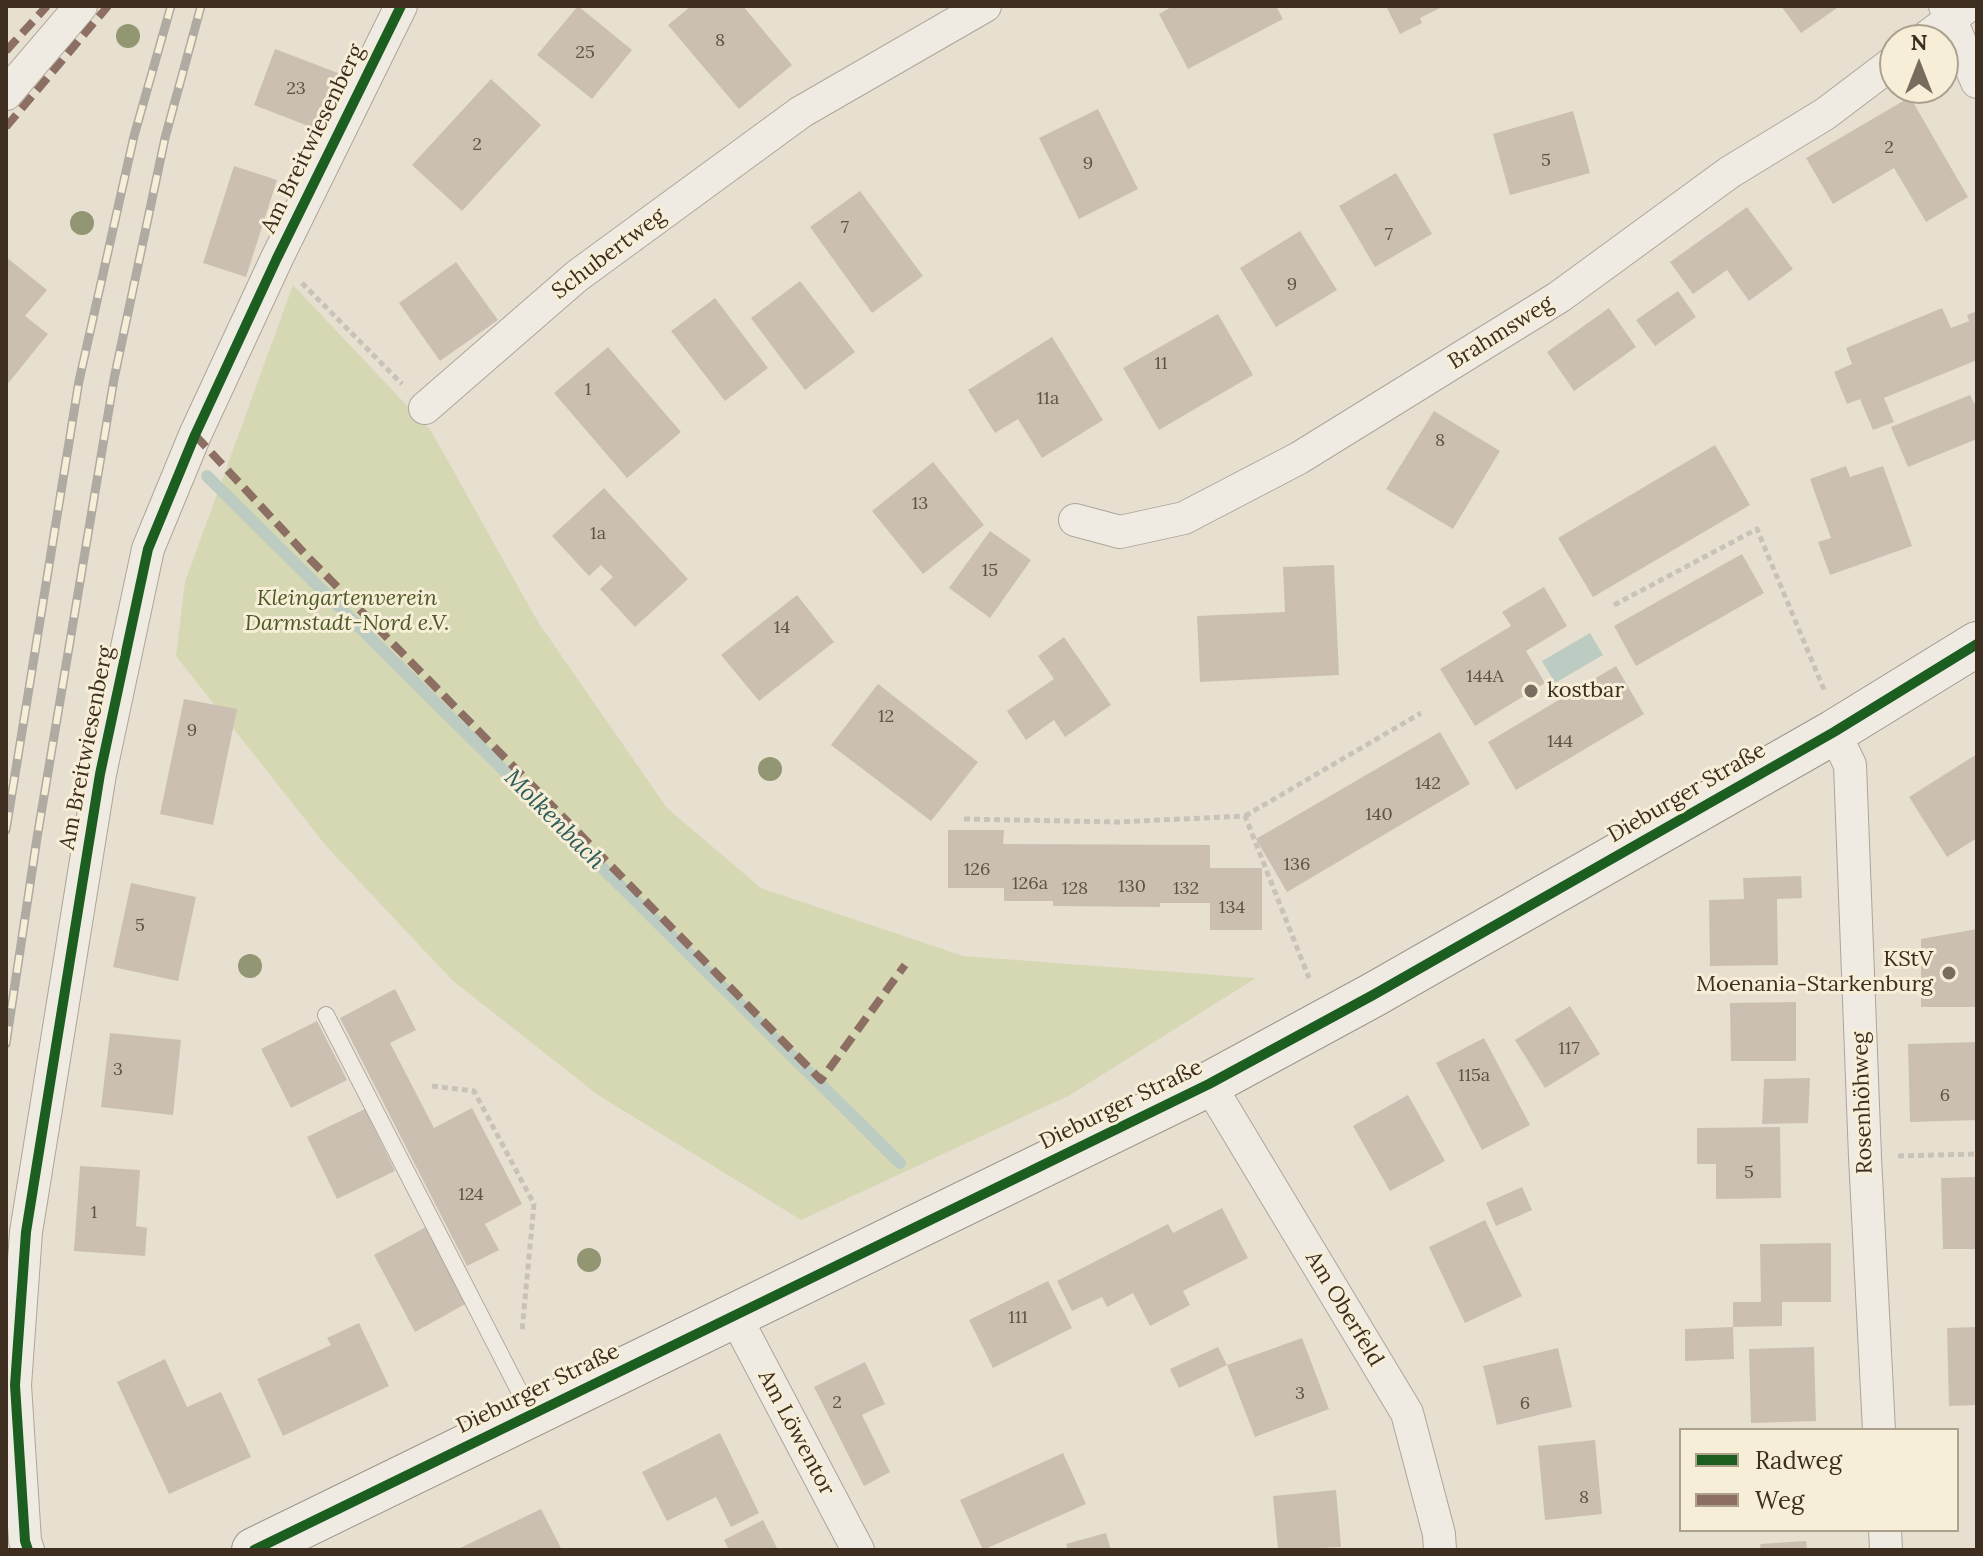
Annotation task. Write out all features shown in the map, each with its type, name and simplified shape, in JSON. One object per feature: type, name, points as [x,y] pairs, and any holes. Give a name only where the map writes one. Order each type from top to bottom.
[{"type":"main road","name":"Dieburger Straße","points":[[254,1550],[524,1399],[735,1316],[1209,1084],[1373,995],[1830,712],[1977,644]]},
{"type":"street","points":[[6,94],[81,6]]},
{"type":"street","name":"Am Breitwiesenberg","points":[[28,1550],[15,1385],[26,1232],[100,774],[148,549],[195,435],[277,258],[401,6]]},
{"type":"street","name":"Schubertweg","points":[[425,408],[577,276],[801,112],[985,6]]},
{"type":"street","points":[[1940,24],[1955,10],[1977,82]]},
{"type":"street","name":"Brahmsweg","points":[[1075,520],[1120,532],[1184,518],[1299,458],[1559,297],[1730,172],[1825,114],[1879,73]]},
{"type":"street","name":"Rosenhöhweg","points":[[1830,712],[1850,765],[1879,1428]]},
{"type":"street","name":"Am Oberfeld","points":[[1209,1084],[1407,1413],[1439,1534],[1440,1550]]},
{"type":"street","name":"Am Löwentor","points":[[735,1316],[858,1550]]},
{"type":"lane","points":[[326,1015],[524,1399]]},
{"type":"path","points":[[277,258],[425,408]]},
{"type":"path","points":[[1614,605],[1757,529],[1830,712]]},
{"type":"path","points":[[964,819],[1119,822],[1245,816],[1421,713]]},
{"type":"path","points":[[1245,816],[1309,978]]},
{"type":"path","points":[[432,1086],[474,1091],[534,1204],[524,1399]]},
{"type":"path","points":[[1865,1157],[1977,1154]]},
{"type":"green space","name":"Kleingartenverein Darmstadt-Nord e.V.","points":[[293,285],[431,431],[538,622],[667,808],[761,888],[963,956],[1256,978],[1070,1095],[801,1220],[598,1095],[452,980],[327,847],[176,656],[185,582]]},
{"type":"shaded area","points":[[1590,633],[1603,655],[1555,683],[1542,661]]},
{"type":"building","points":[[578,6],[632,50],[592,99],[537,55]]},
{"type":"building","points":[[691,6],[743,6],[792,65],[739,109],[668,25]]},
{"type":"building","points":[[1173,6],[1276,6],[1283,19],[1188,69],[1159,14]]},
{"type":"building","points":[[1386,6],[1444,6],[1420,18],[1422,23],[1400,34]]},
{"type":"building","points":[[1781,6],[1840,6],[1801,33]]},
{"type":"building","points":[[275,49],[338,73],[316,129],[254,105]]},
{"type":"building","points":[[491,79],[541,125],[462,211],[412,165]]},
{"type":"building","points":[[1898,104],[1914,104],[1968,197],[1926,222],[1894,168],[1833,204],[1806,158]]},
{"type":"building","points":[[1098,109],[1138,189],[1079,219],[1039,138]]},
{"type":"building","points":[[1573,111],[1590,173],[1510,195],[1493,134]]},
{"type":"building","points":[[234,166],[277,180],[246,277],[203,263]]},
{"type":"building","points":[[1396,173],[1432,234],[1375,267],[1339,206]]},
{"type":"building","points":[[860,191],[923,276],[872,313],[810,227]]},
{"type":"building","points":[[1747,207],[1793,269],[1749,301],[1727,270],[1693,294],[1670,262]]},
{"type":"building","points":[[1300,231],[1337,290],[1276,327],[1240,268]]},
{"type":"building","points":[[6,257],[47,290],[25,316],[48,334],[6,386]]},
{"type":"building","points":[[456,262],[498,320],[440,361],[399,303]]},
{"type":"building","points":[[800,281],[855,352],[805,390],[751,318]]},
{"type":"building","points":[[1678,291],[1696,317],[1655,346],[1636,320]]},
{"type":"building","points":[[715,298],[768,368],[725,401],[671,331]]},
{"type":"building","points":[[1609,308],[1636,347],[1574,391],[1547,352]]},
{"type":"building","points":[[1942,308],[1951,328],[1969,321],[1967,315],[1977,311],[1977,360],[1884,398],[1894,422],[1873,430],[1860,399],[1847,404],[1834,372],[1852,364],[1846,348]]},
{"type":"building","points":[[1218,314],[1253,375],[1159,430],[1123,368]]},
{"type":"building","points":[[1052,337],[1103,420],[1042,458],[1018,419],[995,433],[968,390]]},
{"type":"building","points":[[608,347],[681,432],[627,478],[554,393]]},
{"type":"building","points":[[1970,395],[1974,403],[1977,402],[1977,439],[1908,467],[1891,427]]},
{"type":"building","points":[[1434,411],[1500,451],[1453,529],[1386,489]]},
{"type":"building","points":[[1715,445],[1750,505],[1593,597],[1558,538]]},
{"type":"building","points":[[933,462],[984,525],[923,574],[872,511]]},
{"type":"building","points":[[1846,466],[1850,477],[1883,466],[1912,546],[1830,575],[1818,542],[1831,538],[1810,479]]},
{"type":"building","points":[[604,488],[688,579],[635,627],[600,589],[613,577],[601,565],[589,576],[552,536]]},
{"type":"building","points":[[990,531],[1031,560],[990,618],[949,588]]},
{"type":"building","points":[[1742,554],[1764,593],[1636,666],[1614,626]]},
{"type":"building","points":[[1334,565],[1339,675],[1200,682],[1197,616],[1285,612],[1283,567]]},
{"type":"building","points":[[1544,587],[1567,626],[1526,651],[1545,683],[1475,726],[1440,669],[1511,626],[1502,612]]},
{"type":"building","points":[[797,595],[834,642],[759,701],[721,655]]},
{"type":"building","points":[[1064,637],[1111,705],[1065,737],[1054,720],[1026,740],[1007,711],[1054,679],[1038,656]]},
{"type":"building","points":[[1616,666],[1644,714],[1516,790],[1488,742]]},
{"type":"building","points":[[878,684],[978,762],[931,821],[831,745]]},
{"type":"building","points":[[184,699],[237,709],[213,825],[160,814]]},
{"type":"building","points":[[1440,732],[1470,784],[1287,892],[1256,839]]},
{"type":"building","points":[[1977,754],[1977,838],[1947,857],[1909,797]]},
{"type":"building","points":[[948,830],[1004,830],[1003,844],[1210,845],[1210,868],[1262,868],[1262,930],[1210,930],[1210,903],[1160,903],[1160,907],[1053,906],[1053,901],[1004,901],[1004,888],[948,888]]},
{"type":"building","points":[[1801,876],[1802,898],[1777,899],[1778,965],[1710,966],[1709,900],[1744,899],[1743,878]]},
{"type":"building","points":[[131,883],[196,897],[178,981],[113,967]]},
{"type":"building","name":"KStV Moenania-Starkenburg","points":[[1977,929],[1977,1007],[1921,1007],[1921,939]]},
{"type":"building","points":[[395,989],[416,1030],[390,1043],[434,1128],[472,1108],[522,1204],[485,1224],[499,1250],[467,1266],[340,1018]]},
{"type":"building","points":[[1796,1002],[1796,1061],[1731,1061],[1730,1003]]},
{"type":"building","points":[[1570,1006],[1600,1054],[1545,1088],[1515,1040]]},
{"type":"building","points":[[317,1021],[347,1080],[291,1108],[261,1049]]},
{"type":"building","points":[[110,1033],[181,1040],[173,1115],[101,1107]]},
{"type":"building","points":[[1484,1038],[1530,1125],[1482,1150],[1436,1063]]},
{"type":"building","points":[[1977,1042],[1977,1120],[1910,1122],[1908,1044]]},
{"type":"building","points":[[1810,1078],[1808,1123],[1762,1124],[1764,1079]]},
{"type":"building","points":[[1408,1095],[1445,1161],[1390,1191],[1353,1126]]},
{"type":"building","points":[[365,1109],[395,1171],[337,1199],[307,1137]]},
{"type":"building","points":[[1780,1127],[1781,1198],[1716,1199],[1716,1164],[1697,1164],[1697,1128]]},
{"type":"building","points":[[80,1166],[140,1170],[136,1226],[147,1228],[145,1256],[74,1251]]},
{"type":"building","points":[[1977,1177],[1977,1249],[1943,1249],[1941,1178]]},
{"type":"building","points":[[1522,1187],[1532,1210],[1496,1226],[1486,1203]]},
{"type":"building","points":[[1222,1208],[1248,1258],[1183,1291],[1190,1305],[1150,1326],[1133,1293],[1107,1307],[1102,1297],[1072,1311],[1057,1281],[1168,1224],[1173,1233]]},
{"type":"building","points":[[1485,1220],[1522,1296],[1465,1323],[1429,1247]]},
{"type":"building","points":[[426,1227],[467,1303],[415,1332],[374,1255]]},
{"type":"building","points":[[1831,1243],[1831,1302],[1782,1302],[1782,1326],[1733,1327],[1733,1302],[1761,1302],[1760,1244]]},
{"type":"building","points":[[1048,1281],[1072,1328],[993,1368],[969,1320]]},
{"type":"building","points":[[359,1323],[389,1386],[283,1436],[257,1379],[331,1345],[327,1338]]},
{"type":"building","points":[[1733,1327],[1734,1359],[1685,1361],[1685,1329]]},
{"type":"building","points":[[1977,1327],[1977,1405],[1949,1406],[1947,1328]]},
{"type":"building","points":[[1302,1338],[1329,1409],[1255,1437],[1227,1365]]},
{"type":"building","points":[[1218,1347],[1227,1365],[1179,1388],[1170,1369]]},
{"type":"building","points":[[1814,1347],[1816,1421],[1751,1423],[1749,1349]]},
{"type":"building","points":[[1558,1348],[1572,1407],[1497,1425],[1483,1366]]},
{"type":"building","points":[[165,1359],[187,1407],[221,1392],[251,1457],[169,1494],[117,1382]]},
{"type":"building","points":[[865,1362],[885,1404],[862,1415],[890,1472],[864,1486],[814,1387]]},
{"type":"building","points":[[720,1433],[759,1513],[731,1527],[716,1497],[667,1521],[642,1472]]},
{"type":"building","points":[[1595,1440],[1602,1514],[1545,1520],[1538,1446]]},
{"type":"building","points":[[1063,1453],[1086,1504],[983,1550],[960,1500]]},
{"type":"building","points":[[1336,1490],[1341,1547],[1278,1550],[1273,1496]]},
{"type":"building","points":[[541,1509],[562,1550],[456,1550]]},
{"type":"building","points":[[763,1520],[778,1550],[729,1550],[724,1540]]},
{"type":"building","points":[[1106,1533],[1111,1550],[1068,1550],[1066,1544]]},
{"type":"building","points":[[1806,1541],[1807,1550],[1761,1550],[1760,1544]]},
{"type":"waterway","name":"Molkenbach","points":[[207,476],[900,1163]]},
{"type":"railway","points":[[6,830],[79,381],[134,136],[171,6]]},
{"type":"railway","points":[[6,1044],[37,838],[114,379],[165,138],[201,6]]},
{"type":"marked path","points":[[6,51],[47,6]]},
{"type":"marked path","points":[[6,127],[108,6]]},
{"type":"marked path","points":[[195,435],[307,556],[821,1080],[905,965]]},
{"type":"cycle path","points":[[28,1550],[15,1385],[26,1232],[100,774],[148,549],[195,435],[277,258],[401,6]]},
{"type":"cycle path","points":[[254,1550],[1209,1084],[1373,995],[1834,732],[1977,644]]},
{"type":"place","name":"kostbar","points":[[1531,691]]},
{"type":"place","name":"KStV Moenania-Starkenburg","points":[[1949,973]]}]
